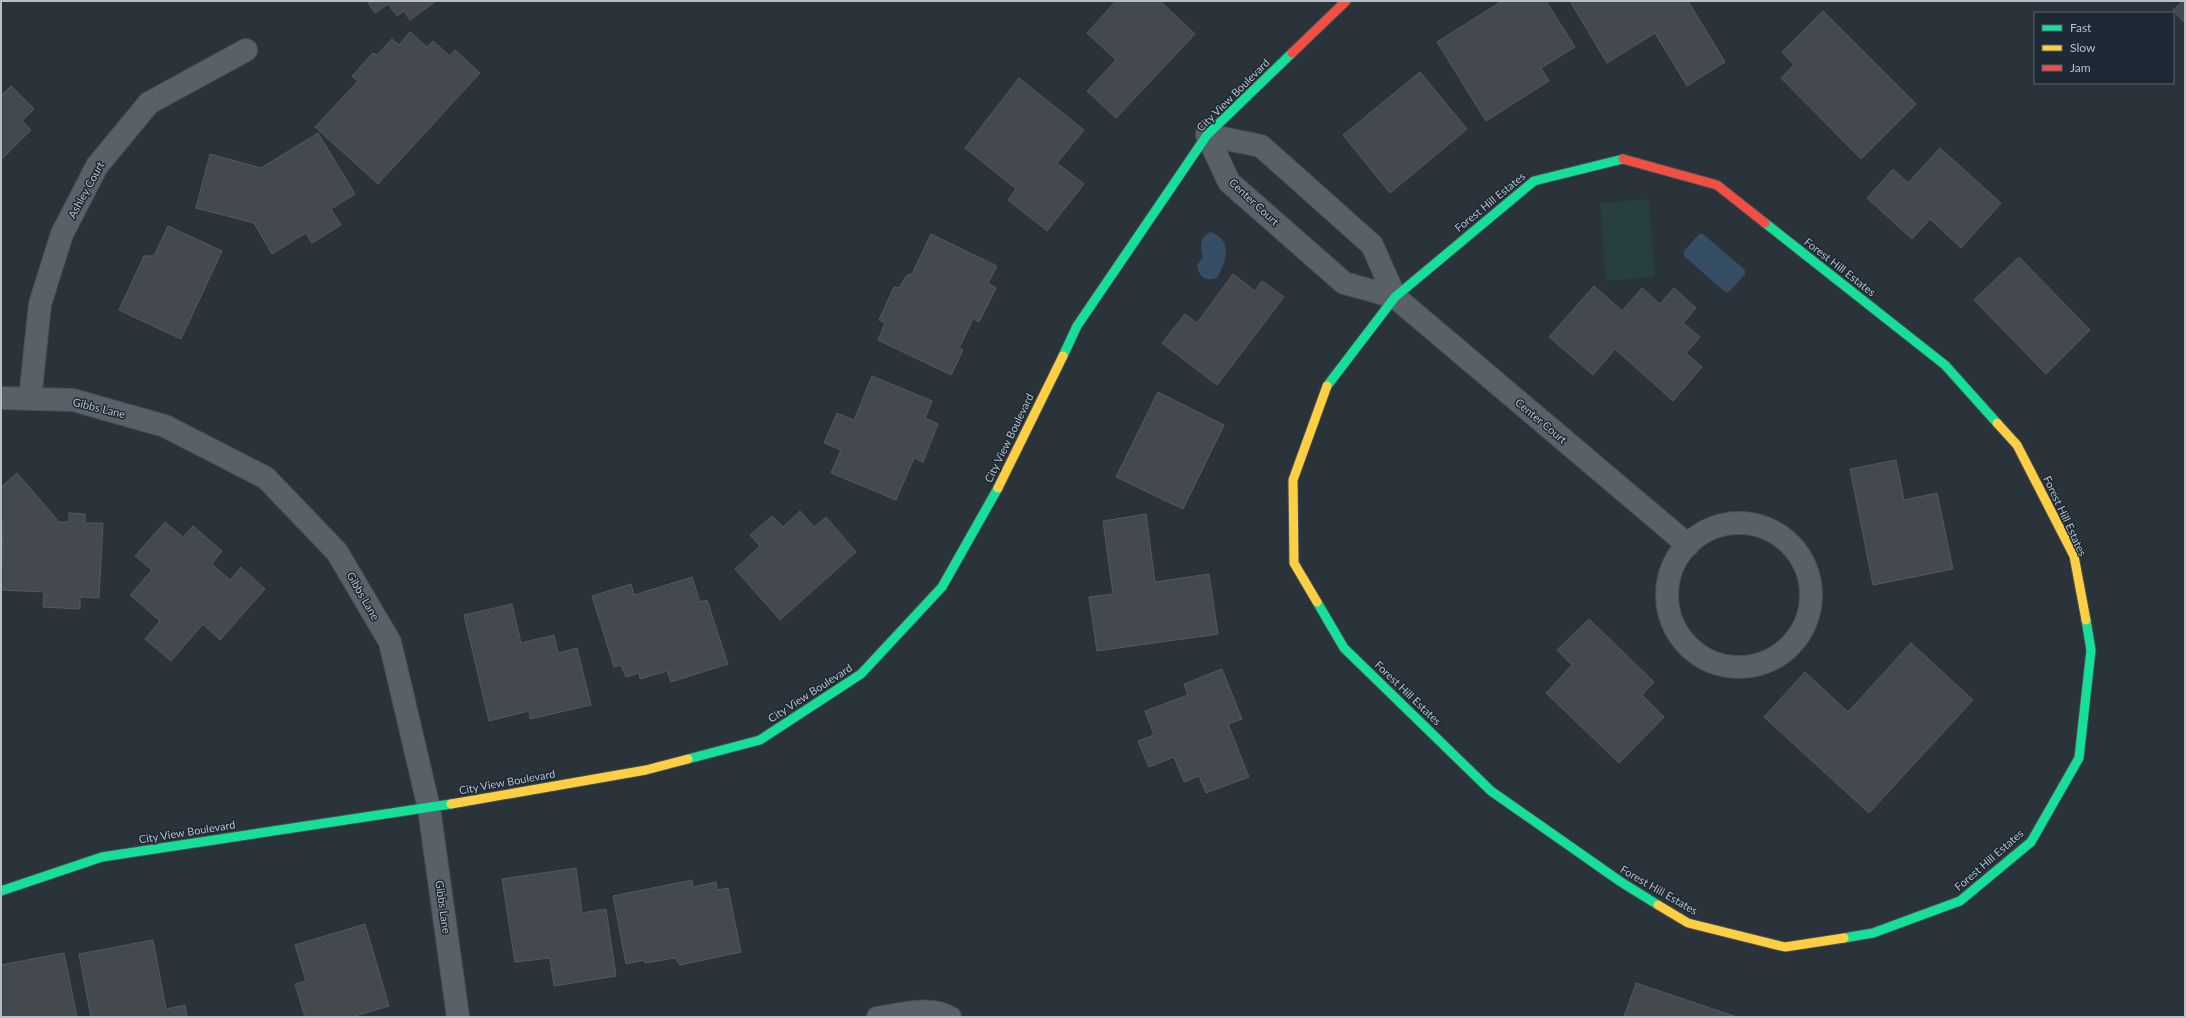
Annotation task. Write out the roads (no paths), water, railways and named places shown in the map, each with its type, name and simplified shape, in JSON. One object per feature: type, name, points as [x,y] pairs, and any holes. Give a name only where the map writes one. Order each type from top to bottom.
[{"type":"street","name":"City View Boulevard","points":[[1,891],[17,884],[102,857],[429,808],[646,770],[760,740],[861,674],[942,587],[998,488],[1077,326],[1207,135],[1346,1]]},
{"type":"street","name":"Ashley Court","points":[[30,399],[40,304],[62,234],[97,166],[148,103],[246,50]]},
{"type":"street","name":"Center Court","points":[[1207,135],[1261,146],[1372,245],[1395,297]]},
{"type":"street","name":"Center Court","points":[[1207,135],[1229,182],[1344,283],[1395,297],[1688,544]]},
{"type":"street","name":"Forest Hill Estates","points":[[1624,159],[1717,185],[1945,364],[2017,445],[2074,556],[2090,642],[2091,650],[2079,758],[2031,842],[1960,902],[1873,933],[1785,947],[1688,923],[1621,882],[1491,791],[1344,648],[1294,564],[1293,480],[1327,386],[1395,297],[1534,181],[1624,159]]},
{"type":"street","name":"Gibbs Lane","points":[[1,398],[73,400],[165,426],[266,478],[337,552],[390,642],[429,808],[458,1017]]},
{"type":"street","points":[[1749,523],[1771,530],[1789,542],[1803,560],[1810,581],[1811,603],[1805,625],[1791,646],[1770,660],[1746,667],[1721,665],[1698,655],[1681,637],[1670,614],[1667,590],[1673,565],[1688,544],[1706,531],[1726,524],[1749,523]]},
{"type":"lane","points":[[877,1017],[924,1011],[947,1014],[951,1017]]},
{"type":"water","points":[[1210,232],[1222,240],[1226,252],[1223,265],[1217,278],[1206,279],[1199,273],[1197,265],[1203,257],[1201,249],[1202,240]]},
{"type":"water","points":[[1699,234],[1703,234],[1745,270],[1745,274],[1729,292],[1725,292],[1684,256],[1684,251]]}]
